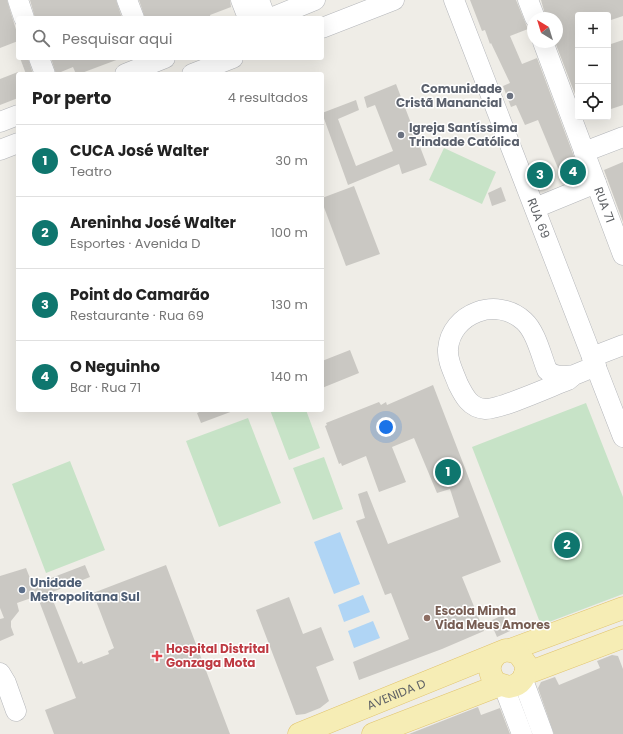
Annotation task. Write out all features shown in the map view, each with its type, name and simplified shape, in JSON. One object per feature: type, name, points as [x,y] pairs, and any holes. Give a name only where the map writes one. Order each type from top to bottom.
[{"type":"main road","name":"AVENIDA D","points":[[299,734],[502,653],[623,608]]},
{"type":"main road","points":[[373,734],[408,728],[513,681],[622,642]]},
{"type":"main road","points":[[502,653],[518,653],[526,664],[513,681],[492,678],[490,664],[502,653]]},
{"type":"street","points":[[18,0],[23,16]]},
{"type":"street","points":[[127,0],[133,16]]},
{"type":"street","points":[[241,0],[261,15],[315,0]]},
{"type":"street","points":[[324,27],[394,0]]},
{"type":"street","name":"RUA 69","points":[[454,0],[623,437]]},
{"type":"street","points":[[528,0],[532,12]]},
{"type":"street","name":"RUA 71","points":[[545,48],[623,255]]},
{"type":"street","points":[[40,60],[44,72]]},
{"type":"street","points":[[129,72],[155,60]]},
{"type":"street","points":[[197,72],[228,60]]},
{"type":"street","points":[[0,122],[16,116]]},
{"type":"street","points":[[584,152],[623,137]]},
{"type":"street","points":[[0,150],[16,144]]},
{"type":"street","points":[[535,208],[596,183]]},
{"type":"street","points":[[574,375],[561,376],[551,374],[547,370],[530,328],[518,316],[501,309],[474,312],[459,323],[450,339],[447,358],[464,397],[477,407],[484,409],[497,408],[568,380],[594,361],[623,344]]},
{"type":"street","points":[[0,673],[6,683],[16,711]]},
{"type":"street","points":[[513,681],[522,734]]},
{"type":"street","points":[[513,681],[543,734]]},
{"type":"green space","points":[[444,148],[496,172],[482,204],[429,180]]},
{"type":"green space","points":[[586,403],[623,497],[623,594],[541,625],[472,447]]},
{"type":"green space","points":[[271,412],[307,412],[320,448],[289,460]]},
{"type":"green space","points":[[248,418],[281,503],[219,527],[186,441]]},
{"type":"green space","points":[[324,457],[343,509],[313,520],[293,468]]},
{"type":"green space","points":[[70,461],[105,550],[46,573],[12,484]]},
{"type":"water","points":[[340,532],[360,584],[334,594],[314,542]]},
{"type":"water","points":[[363,595],[370,612],[344,622],[338,605]]},
{"type":"water","points":[[373,621],[380,638],[354,648],[348,631]]},
{"type":"building","points":[[0,0],[7,0],[16,29],[16,42],[0,48]]},
{"type":"building","points":[[30,0],[116,0],[121,16],[34,16]]},
{"type":"building","points":[[139,0],[230,0],[231,7],[210,16],[144,16]]},
{"type":"building","points":[[470,0],[516,0],[527,29],[510,36],[522,64],[537,58],[578,167],[560,173],[538,120],[525,125],[516,105],[511,107],[503,86],[510,83],[491,43],[490,44],[485,30],[482,31]]},
{"type":"building","points":[[541,0],[623,0],[623,16],[611,20],[611,12],[575,12],[575,94],[557,48],[563,48],[563,12],[544,12]]},
{"type":"building","points":[[623,40],[623,105],[611,109],[611,48],[611,44]]},
{"type":"building","points":[[21,60],[29,60],[32,72],[25,72]]},
{"type":"building","points":[[52,60],[116,60],[84,72],[75,72],[73,67],[61,72],[55,72]]},
{"type":"building","points":[[16,73],[16,99],[0,105],[0,79]]},
{"type":"building","name":"Igreja Santíssima Trindade Católica","points":[[396,84],[427,165],[402,174],[399,164],[348,185],[324,119],[324,112],[356,100],[359,110],[338,119],[356,166],[393,151],[375,105],[367,108],[364,97]]},
{"type":"building","points":[[623,162],[623,222],[604,170]]},
{"type":"building","points":[[354,186],[380,254],[346,266],[324,207],[324,197]]},
{"type":"building","points":[[501,187],[506,201],[492,206],[488,193]]},
{"type":"building","points":[[350,350],[359,373],[324,387],[324,360]]},
{"type":"building","points":[[433,385],[501,562],[462,577],[484,631],[442,649],[359,680],[353,662],[409,639],[391,593],[385,595],[356,521],[365,518],[358,494],[367,491],[388,544],[459,517],[450,489],[437,493],[414,438],[392,447],[406,482],[379,492],[366,456],[342,466],[341,463],[339,464],[325,426],[327,425],[326,423],[379,402],[381,405],[386,402],[387,405]]},
{"type":"building","points":[[199,412],[230,412],[201,423],[197,413]]},
{"type":"building","points":[[85,565],[90,577],[50,593],[78,663],[82,661],[83,664],[109,654],[108,651],[114,648],[93,593],[166,565],[230,734],[54,734],[45,710],[76,698],[33,585]]},
{"type":"building","points":[[26,568],[37,596],[17,603],[19,611],[11,621],[11,627],[14,635],[0,641],[0,619],[4,618],[0,608],[0,576]]},
{"type":"building","points":[[289,597],[303,634],[321,627],[334,660],[316,667],[329,701],[320,708],[305,714],[296,715],[256,610]]},
{"type":"building","points":[[503,615],[510,631],[497,637],[490,621]]},
{"type":"building","points":[[612,655],[618,656],[623,669],[623,734],[554,734],[538,688],[541,682],[555,677],[559,685],[600,668],[597,661]]},
{"type":"building","points":[[478,707],[481,715],[500,708],[510,734],[409,734]]},
{"type":"place","name":"Comunidade Cristã Manancial","points":[[510,96]]},
{"type":"place","name":"Igreja Santíssima Trindade Católica","points":[[401,135]]},
{"type":"place","name":"O Neguinho","points":[[573,172]]},
{"type":"place","name":"Point do Camarão","points":[[540,175]]},
{"type":"place","name":"CUCA José Walter","points":[[448,472]]},
{"type":"place","name":"Areninha José Walter","points":[[567,545]]},
{"type":"place","name":"Unidade Metropolitana Sul","points":[[22,590]]},
{"type":"place","name":"Escola Minha Vida Meus Amores","points":[[427,618]]},
{"type":"place","name":"Hospital Distrital Gonzaga Mota","points":[[157,656]]}]
